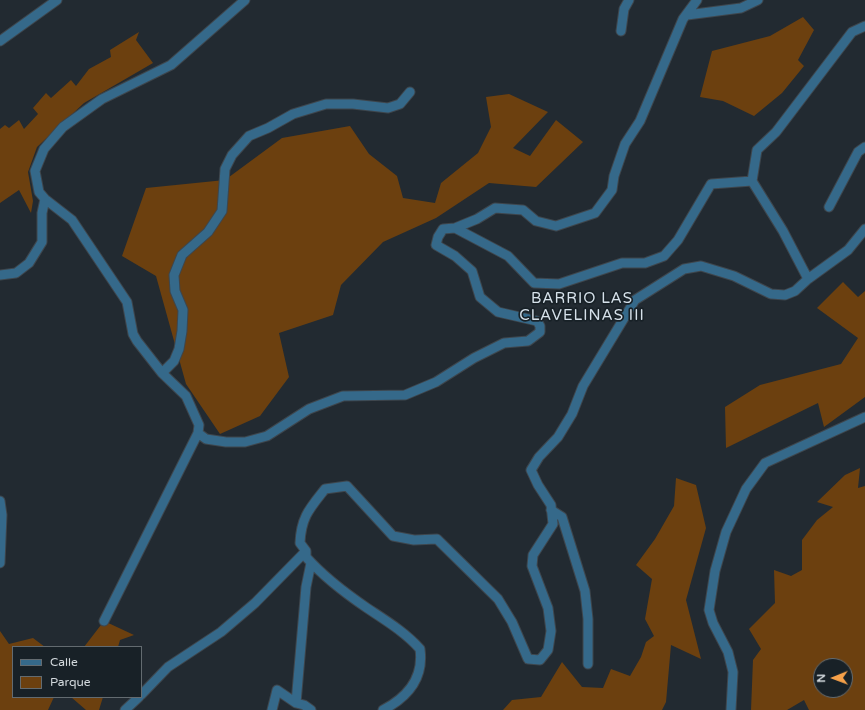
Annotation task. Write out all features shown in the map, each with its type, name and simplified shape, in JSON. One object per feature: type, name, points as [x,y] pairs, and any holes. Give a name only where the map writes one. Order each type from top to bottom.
[{"type":"street","points":[[0,41],[57,0]]},
{"type":"street","points":[[104,621],[198,433],[199,425],[186,396],[162,373],[135,337],[127,302],[98,256],[72,220],[45,199],[39,192],[35,171],[44,149],[63,127],[102,99],[172,65],[245,0]]},
{"type":"street","points":[[621,31],[624,9],[629,0]]},
{"type":"street","points":[[198,433],[206,439],[226,442],[246,442],[267,436],[309,409],[336,398],[343,396],[405,395],[436,382],[474,358],[504,343],[528,341],[540,332],[540,326],[537,321],[498,312],[480,297],[472,271],[454,256],[436,245],[438,238],[443,229],[455,228],[477,219],[495,208],[524,210],[536,220],[556,226],[595,213],[612,190],[614,176],[625,144],[640,121],[683,19],[697,0]]},
{"type":"street","points":[[687,15],[741,8],[758,0]]},
{"type":"street","points":[[808,279],[783,231],[752,181],[757,150],[776,132],[852,32],[865,26]]},
{"type":"street","points":[[162,373],[174,361],[179,349],[182,331],[183,310],[175,291],[174,275],[182,254],[208,232],[222,211],[225,169],[236,150],[249,136],[268,128],[293,114],[326,104],[352,104],[388,108],[400,104],[410,92]]},
{"type":"street","points":[[829,207],[858,152],[865,147]]},
{"type":"street","points":[[455,228],[508,256],[534,283],[559,284],[622,263],[645,264],[664,256],[678,240],[711,184],[752,181]]},
{"type":"street","points":[[0,275],[16,273],[29,263],[42,242],[42,213],[45,199]]},
{"type":"street","points":[[382,710],[391,706],[406,693],[416,681],[422,663],[420,649],[386,619],[349,595],[306,557],[306,551],[300,543],[300,527],[310,508],[325,489],[347,486],[393,536],[414,540],[437,539],[449,549],[498,599],[512,622],[528,659],[540,660],[548,650],[551,631],[548,608],[532,566],[532,560],[533,555],[553,524],[551,505],[538,485],[531,470],[539,457],[558,437],[572,414],[583,386],[636,300],[684,269],[701,266],[734,276],[771,294],[785,296],[795,291],[808,279],[848,250],[865,228]]},
{"type":"street","points":[[731,710],[733,672],[728,652],[713,623],[709,610],[716,571],[730,524],[746,489],[765,463],[865,417]]},
{"type":"street","points":[[0,501],[2,515],[0,563]]},
{"type":"street","points":[[551,510],[562,517],[584,591],[588,619],[588,664]]},
{"type":"street","points":[[142,694],[168,667],[221,632],[255,603],[306,551]]},
{"type":"street","points":[[296,703],[306,588],[311,563]]},
{"type":"street","points":[[272,710],[277,690],[296,703],[304,705],[311,710]]},
{"type":"street","points":[[125,710],[138,698]]},
{"type":"green space","points":[[803,17],[814,30],[798,60],[804,66],[782,93],[754,116],[723,101],[700,97],[712,51],[770,36]]},
{"type":"green space","points":[[139,32],[136,40],[153,63],[84,103],[37,147],[28,172],[33,201],[31,213],[19,190],[0,203],[0,129],[5,125],[9,128],[19,120],[24,129],[38,114],[33,108],[46,93],[51,98],[71,80],[76,86],[89,69],[111,57],[110,50]]},
{"type":"green space","points":[[509,94],[548,112],[513,148],[530,156],[556,120],[583,142],[536,187],[489,183],[436,218],[383,242],[341,285],[333,315],[279,333],[289,377],[260,416],[220,434],[186,384],[156,276],[122,256],[146,188],[225,180],[282,138],[350,126],[369,154],[397,176],[403,198],[435,203],[441,183],[478,153],[491,127],[486,97]]},
{"type":"green space","points":[[843,282],[858,297],[865,291],[865,397],[824,427],[818,403],[726,448],[725,407],[760,385],[841,364],[858,338],[817,308]]},
{"type":"green space","points":[[860,468],[858,488],[865,486],[865,710],[809,710],[804,700],[787,710],[751,710],[753,660],[761,649],[749,629],[775,603],[774,570],[791,576],[802,570],[802,540],[817,520],[833,507],[817,502],[845,475]]},
{"type":"green space","points":[[676,478],[696,485],[706,528],[686,600],[701,659],[671,645],[666,702],[662,710],[503,710],[512,700],[541,697],[562,662],[582,687],[603,688],[611,669],[630,676],[641,657],[646,642],[654,636],[645,619],[652,579],[636,565],[655,539],[674,506]]},
{"type":"green space","points":[[104,621],[134,635],[120,640],[118,646],[85,646]]},
{"type":"green space","points":[[0,631],[9,644],[33,638],[44,646],[12,646],[12,698],[54,698],[48,710],[0,710]]},
{"type":"green space","points":[[72,698],[103,698],[99,710],[86,710]]},
{"type":"district","name":"BARRIO LAS CLAVELINAS III","points":[[582,308]]}]
